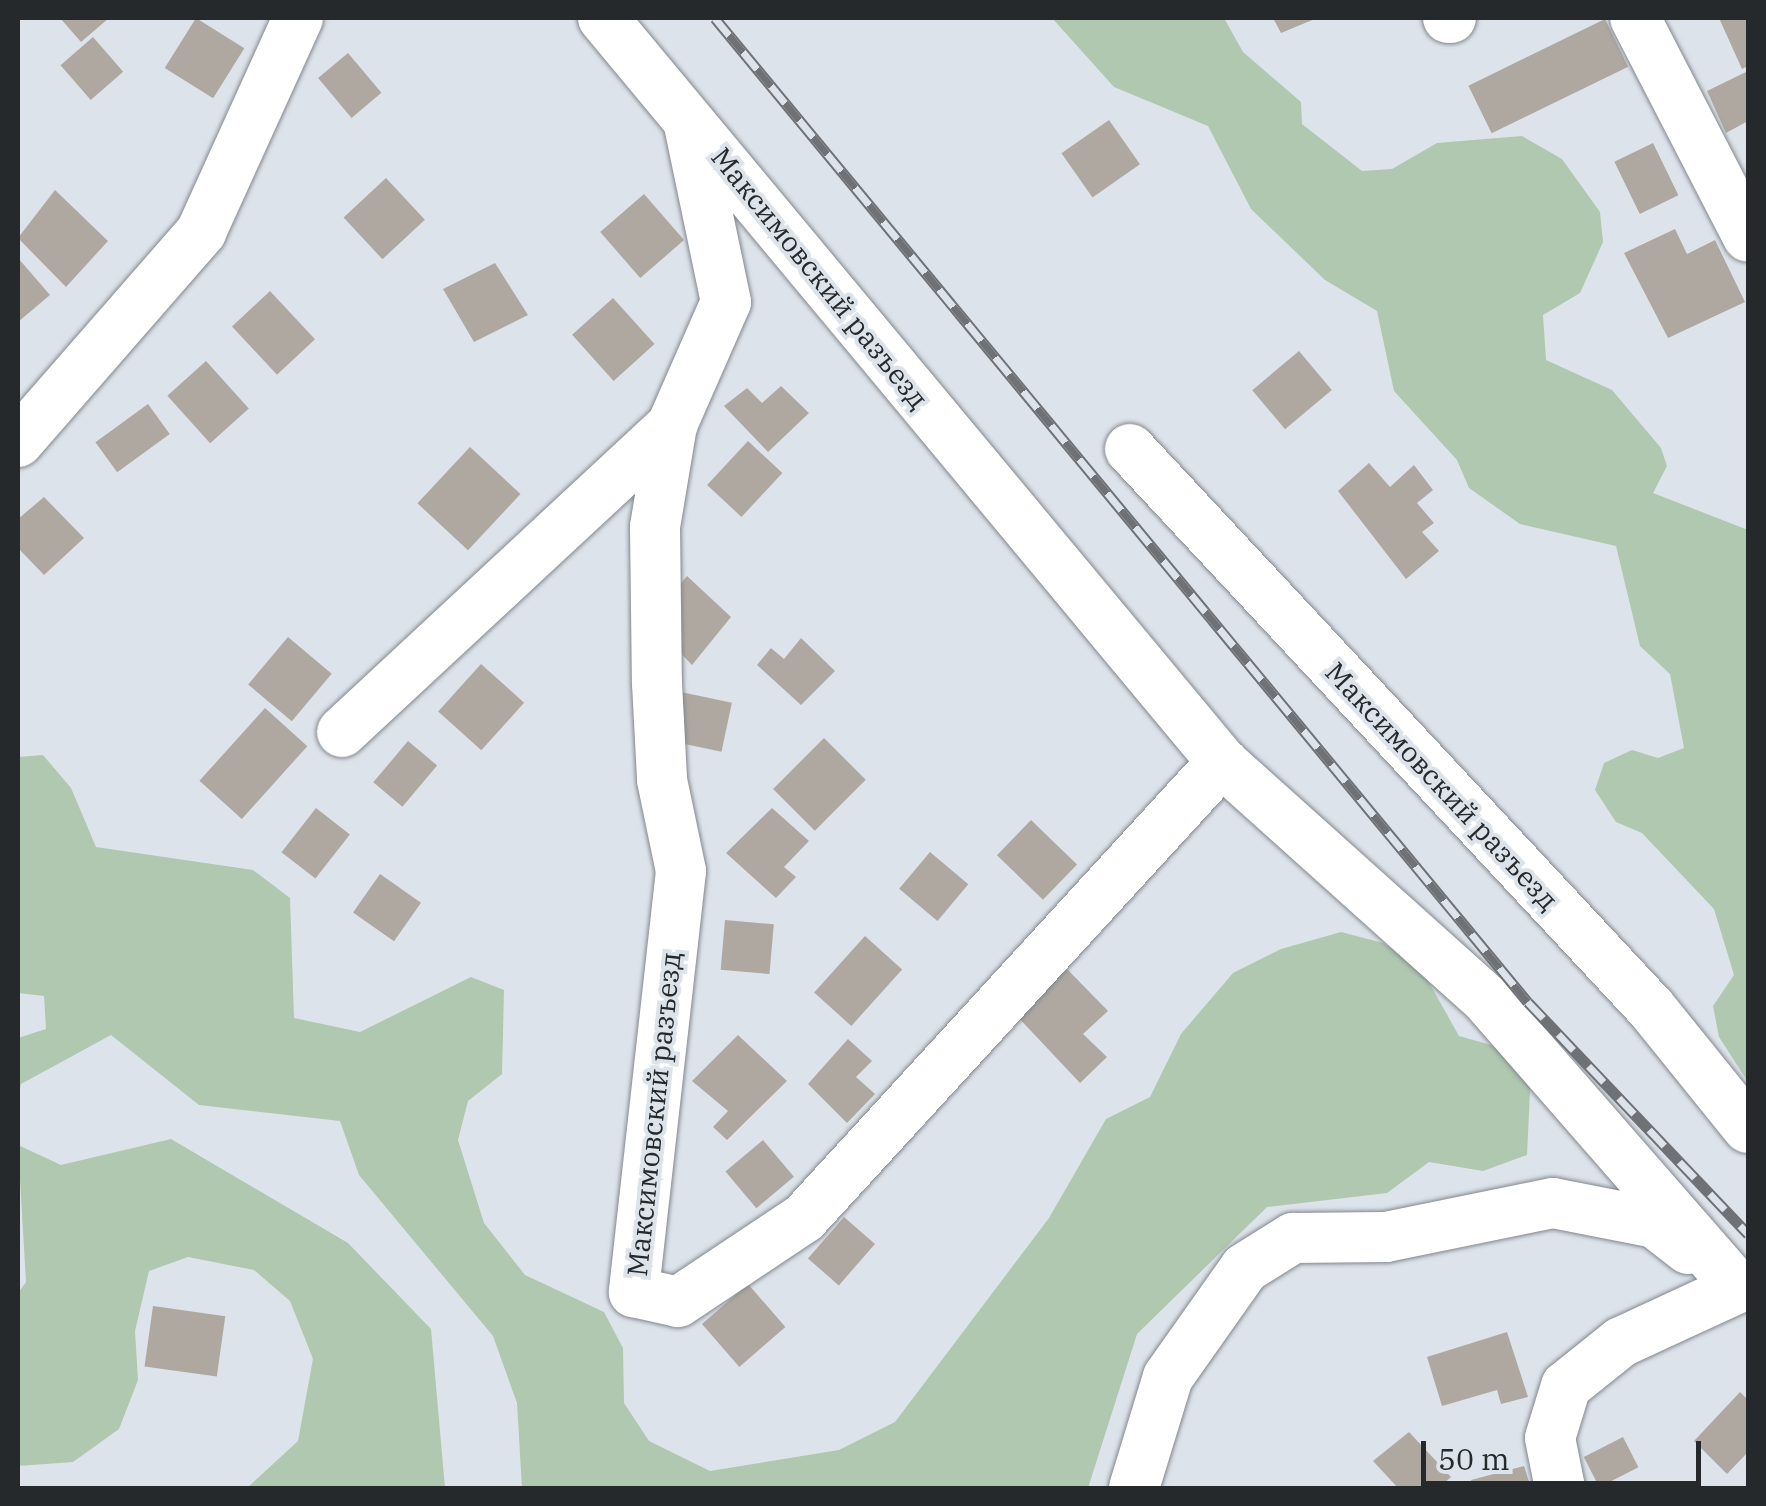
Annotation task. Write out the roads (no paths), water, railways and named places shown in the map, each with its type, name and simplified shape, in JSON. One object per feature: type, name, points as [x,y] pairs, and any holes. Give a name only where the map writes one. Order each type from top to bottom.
[{"type":"street","points":[[26,416],[201,232],[298,18]]},
{"type":"street","name":"Максимовский разъезд","points":[[604,18],[1222,762],[1486,999],[1743,1294]]},
{"type":"street","points":[[1635,18],[1748,237]]},
{"type":"street","name":"Максимовский разъезд","points":[[688,115],[726,302],[672,426],[655,528],[662,780],[681,871],[634,1292],[678,1302],[804,1218],[1222,762]]},
{"type":"street","name":"Максимовский разъезд","points":[[342,732],[672,426]]},
{"type":"street","name":"Максимовский разъезд","points":[[1130,449],[1651,1008],[1748,1128]]},
{"type":"street","points":[[1134,1488],[1168,1377],[1245,1268],[1294,1238],[1386,1237],[1554,1203],[1655,1222],[1743,1294],[1621,1342],[1566,1386],[1550,1438],[1560,1488]]},
{"type":"railway","points":[[715,18],[1528,1002],[1748,1234]]}]
